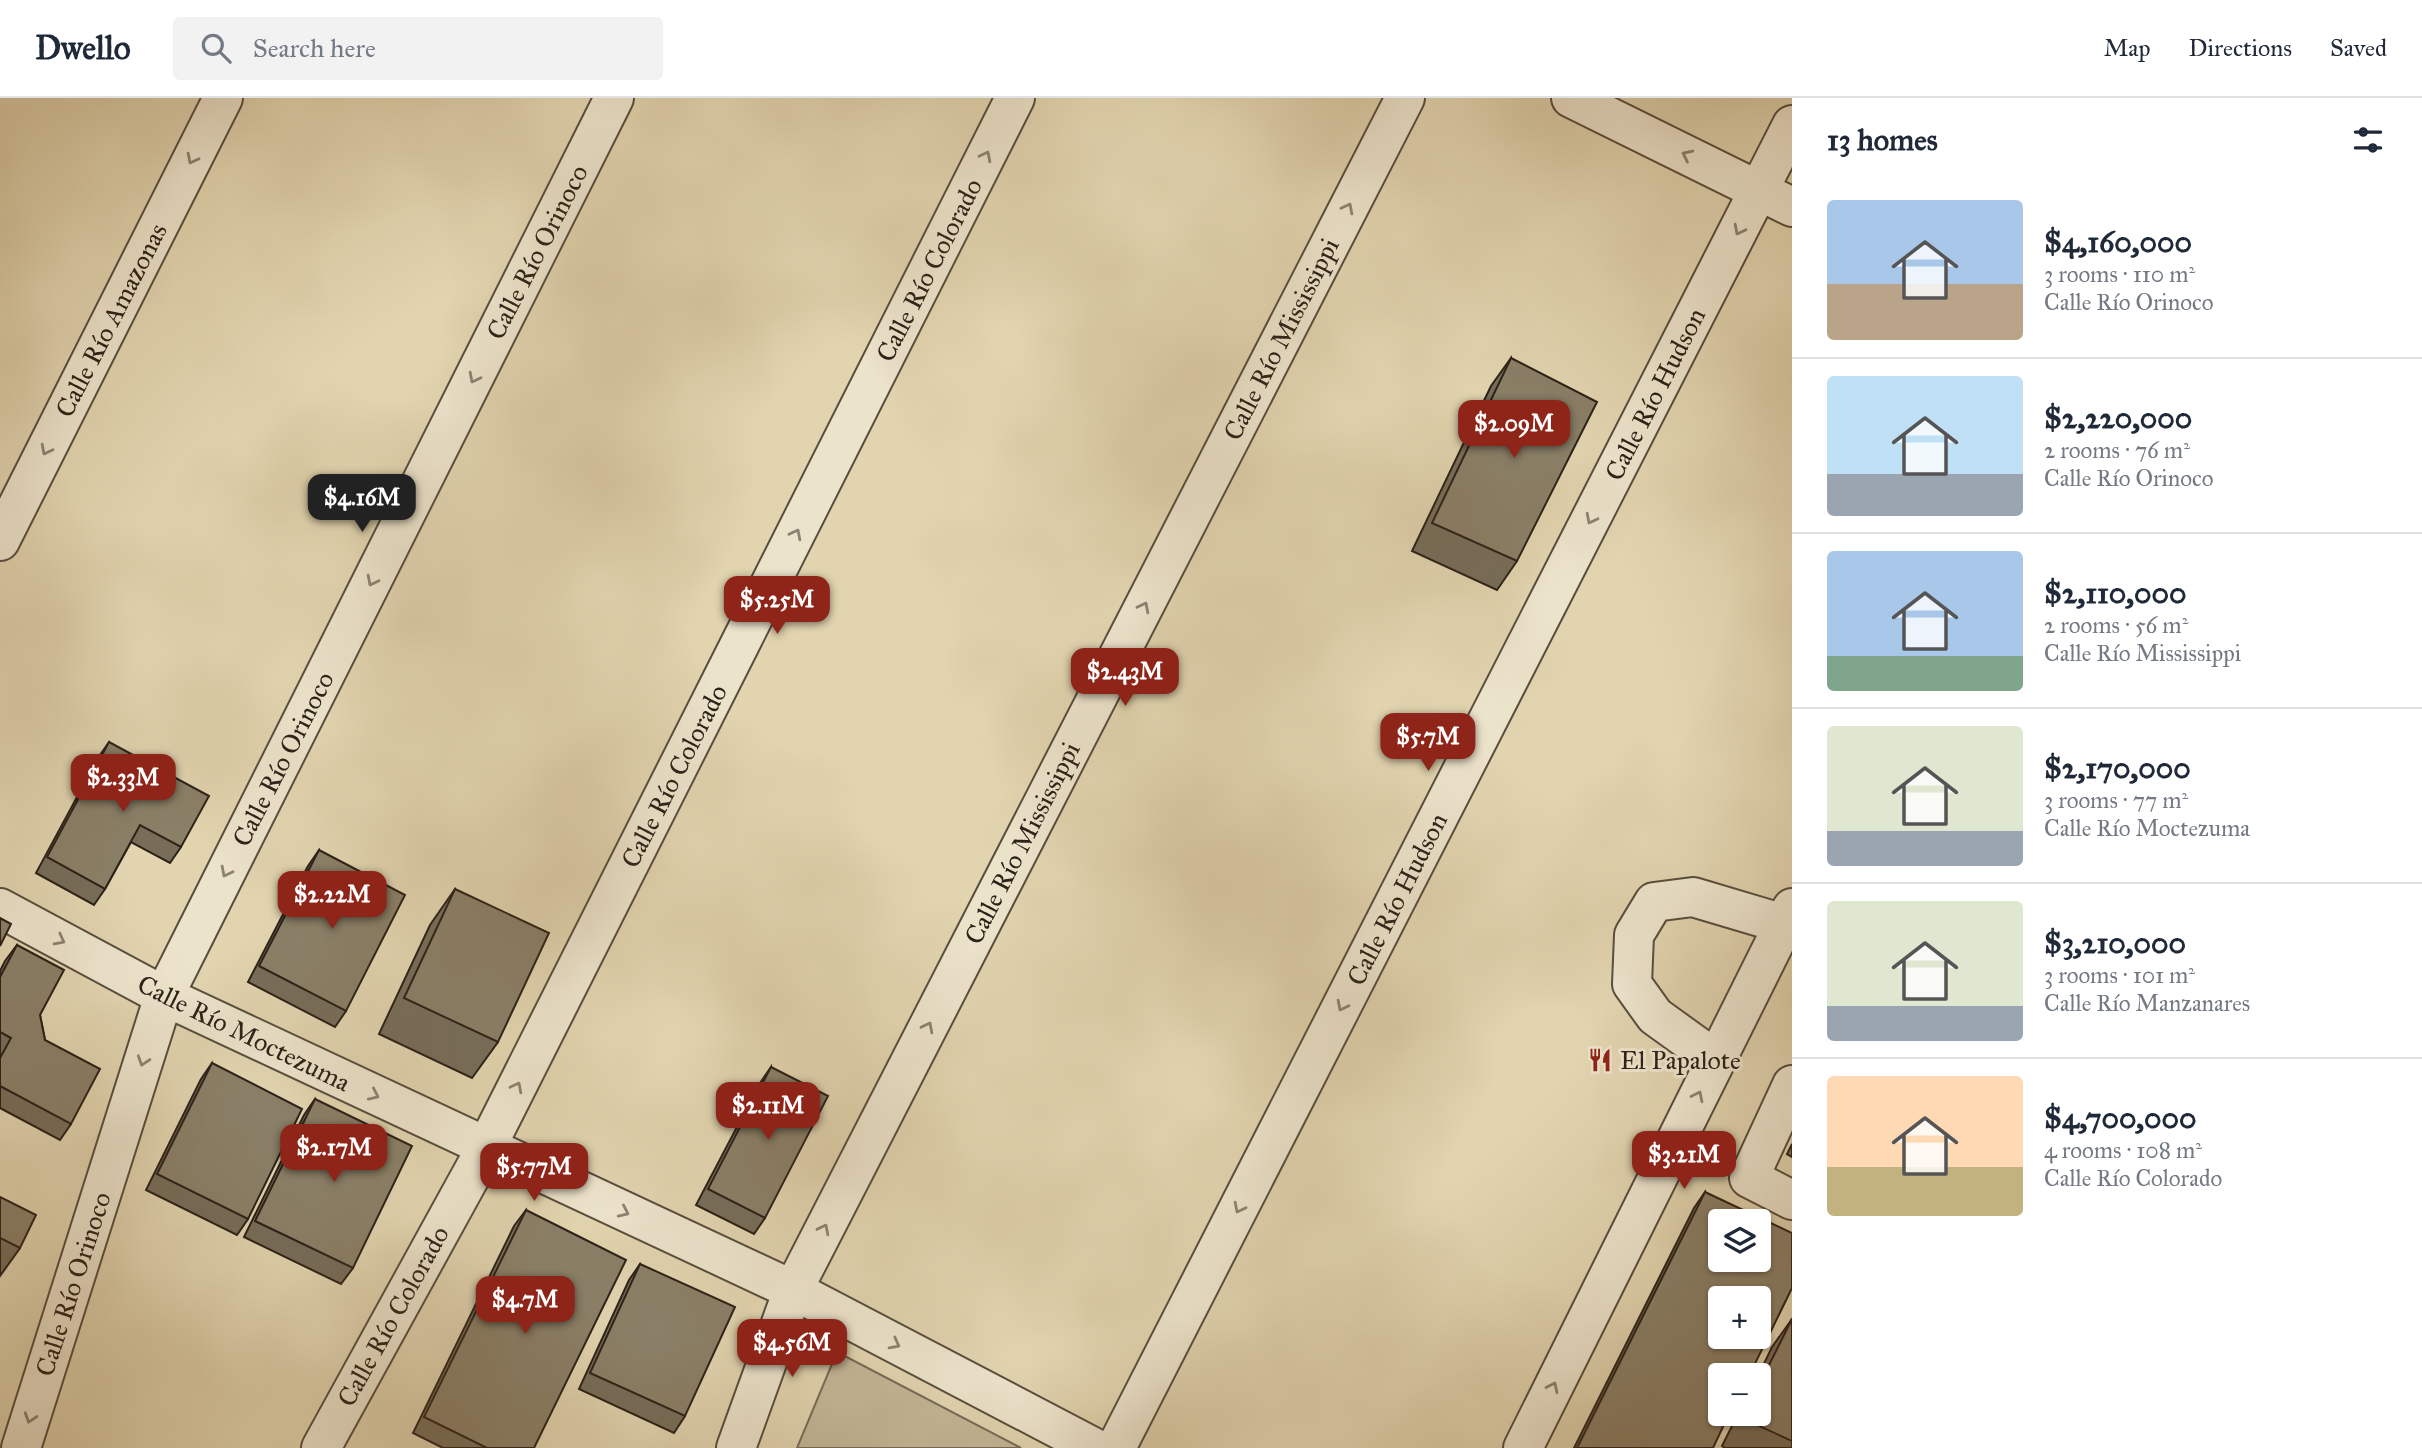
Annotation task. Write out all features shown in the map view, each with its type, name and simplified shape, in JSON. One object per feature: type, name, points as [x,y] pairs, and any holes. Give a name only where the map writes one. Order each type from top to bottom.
[{"type":"street","name":"Calle Río Amazonas","points":[[0,541],[223,98]]},
{"type":"street","name":"Calle Río Orinoco","points":[[21,1448],[163,996],[614,98]]},
{"type":"street","name":"Calle Río Colorado","points":[[321,1448],[486,1148],[1015,98]]},
{"type":"street","name":"Calle Río Mississippi","points":[[736,1448],[793,1290],[1405,98]]},
{"type":"street","points":[[1571,98],[1776,199]]},
{"type":"street","name":"Calle Río Hudson","points":[[1116,1448],[1776,199],[1792,125]]},
{"type":"street","points":[[1523,1448],[1788,916],[1693,897],[1654,902],[1634,935],[1632,984],[1655,1016],[1716,1060]]},
{"type":"street","name":"Calle Río Moctezuma","points":[[0,908],[163,996],[793,1290],[1095,1448]]},
{"type":"street","points":[[1792,1085],[1749,1178],[1792,1199]]},
{"type":"shaded area","points":[[837,1352],[1021,1448],[797,1448]]},
{"type":"building","points":[[1511,358],[1597,402],[1517,561],[1432,523]]},
{"type":"building","points":[[109,742],[209,796],[181,847],[140,825],[105,889],[47,857]]},
{"type":"building","points":[[319,850],[405,895],[346,1011],[259,966]]},
{"type":"building","points":[[455,889],[549,933],[498,1042],[404,998]]},
{"type":"building","points":[[0,918],[11,924],[0,946]]},
{"type":"building","points":[[17,945],[64,970],[40,1015],[45,1040],[100,1069],[71,1124],[0,1086],[0,1058],[11,1038],[0,1032],[0,977]]},
{"type":"building","points":[[212,1063],[302,1109],[248,1219],[157,1174]]},
{"type":"building","points":[[771,1067],[828,1096],[765,1218],[708,1189]]},
{"type":"building","points":[[315,1099],[412,1146],[353,1268],[255,1221]]},
{"type":"building","points":[[1705,1192],[1741,1209],[1708,1209],[1708,1272],[1771,1272],[1771,1223],[1792,1233],[1792,1288],[1771,1331],[1771,1286],[1708,1286],[1708,1349],[1762,1349],[1755,1363],[1708,1363],[1708,1426],[1723,1426],[1713,1448],[1577,1448]]},
{"type":"building","points":[[0,1197],[36,1215],[20,1248],[0,1238]]},
{"type":"building","points":[[526,1210],[626,1260],[534,1448],[487,1448],[424,1417]]},
{"type":"building","points":[[640,1264],[735,1307],[685,1416],[590,1373]]},
{"type":"building","points":[[1792,1319],[1792,1441],[1759,1426],[1771,1426],[1770,1363]]},
{"type":"place","name":"El Papalote","points":[[1600,1060]]}]
